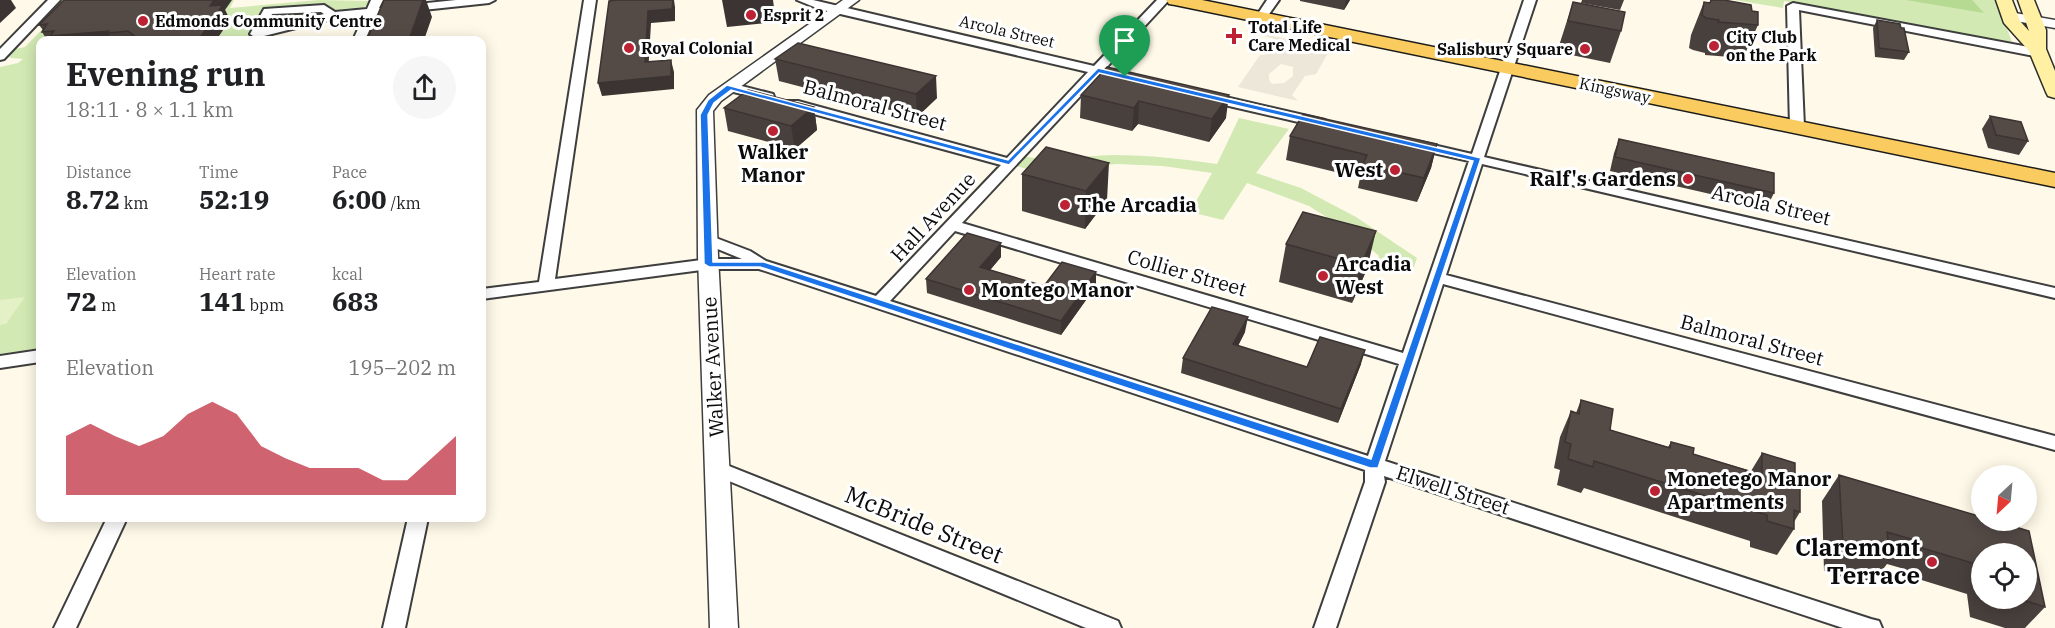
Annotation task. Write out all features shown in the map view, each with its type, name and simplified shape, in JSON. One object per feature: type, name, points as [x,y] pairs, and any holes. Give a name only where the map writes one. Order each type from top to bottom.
[{"type":"main road","name":"Kingsway","points":[[1175,0],[2055,180]]},
{"type":"main road","points":[[2026,0],[2038,30],[2038,51]]},
{"type":"main road","points":[[2006,8],[2012,23],[2038,51],[2055,92]]},
{"type":"street","points":[[0,56],[54,0]]},
{"type":"street","points":[[360,36],[377,0]]},
{"type":"street","points":[[332,16],[324,8],[268,11],[256,34],[332,16],[489,0]]},
{"type":"street","points":[[546,285],[590,0]]},
{"type":"street","name":"Arcola Street","points":[[803,0],[845,5],[1142,81]]},
{"type":"street","name":"Hall Avenue","points":[[879,303],[1163,0]]},
{"type":"street","points":[[1261,18],[1274,0]]},
{"type":"street","points":[[1325,628],[1375,482],[1374,465],[1530,0]]},
{"type":"street","name":"Walker Avenue","points":[[724,628],[704,115],[711,102],[730,87],[845,5]]},
{"type":"street","points":[[1797,127],[1793,6],[2038,51]]},
{"type":"street","points":[[2006,8],[2034,20],[2055,24]]},
{"type":"street","name":"Balmoral Street","points":[[730,87],[1009,163]]},
{"type":"street","points":[[1191,93],[1331,125]]},
{"type":"street","name":"Arcola Street","points":[[1405,142],[2055,292]]},
{"type":"street","name":"Collier Street","points":[[952,225],[1410,360]]},
{"type":"street","name":"Elwell Street","points":[[708,240],[746,254],[760,264],[1871,628]]},
{"type":"street","name":"Elwell Street","points":[[486,293],[709,264],[760,264]]},
{"type":"street","name":"Balmoral Street","points":[[1438,278],[2055,443]]},
{"type":"street","points":[[0,362],[36,357]]},
{"type":"street","name":"McBride Street","points":[[719,469],[1110,628]]},
{"type":"street","points":[[65,628],[115,522]]},
{"type":"street","points":[[394,628],[417,522]]},
{"type":"green space","points":[[62,0],[234,0],[230,8],[318,0],[370,1],[357,11],[339,11],[335,20],[264,36],[36,36],[36,349],[0,354],[0,67],[18,63],[23,59],[8,56],[15,49],[25,47],[61,10],[52,9]]},
{"type":"green space","points":[[1735,0],[1996,0],[2012,42],[1997,43],[1784,1],[1783,8]]},
{"type":"green space","points":[[1906,0],[1972,0],[1984,13]]},
{"type":"green space","points":[[1239,118],[1289,129],[1256,173],[1301,188],[1356,217],[1417,258],[1412,272],[1377,261],[1379,256],[1355,235],[1309,206],[1247,183],[1223,220],[1190,212],[1212,173],[1163,166],[1117,164],[1053,170],[1049,175],[1012,165],[1020,155],[1044,159],[1102,155],[1140,156],[1217,164]]},
{"type":"green space","points":[[25,297],[6,324],[0,325],[0,300]]},
{"type":"shaded area","points":[[1247,32],[1287,39],[1292,43],[1288,51],[1304,54],[1308,49],[1313,50],[1316,45],[1331,48],[1316,74],[1305,76],[1292,95],[1298,101],[1238,87],[1260,55],[1269,54],[1273,49],[1278,50],[1284,45],[1272,38]],"holes":[[[1281,64],[1293,67],[1293,76],[1284,83],[1272,84],[1269,80],[1269,74]]]},
{"type":"building","name":"Edmonds Community Centre","points":[[64,0],[214,0],[210,6],[223,5],[201,36],[134,36],[128,31],[108,33],[109,31],[50,36],[54,31],[42,32],[47,24],[39,25]]},
{"type":"building","points":[[384,0],[423,0],[410,36],[369,36]]},
{"type":"building","name":"Royal Colonial","points":[[673,0],[672,9],[648,11],[645,62],[671,60],[671,76],[598,83],[609,1]]},
{"type":"building","points":[[1711,0],[1751,5],[1752,11],[1758,12],[1758,25],[1718,22],[1719,20],[1706,18],[1702,15],[1704,2],[1710,3]]},
{"type":"building","points":[[1573,2],[1625,12],[1621,31],[1568,21]]},
{"type":"building","points":[[1877,20],[1900,24],[1901,28],[1904,28],[1909,52],[1879,48]]},
{"type":"building","points":[[798,43],[936,76],[916,94],[775,59]]},
{"type":"building","points":[[1107,67],[1229,95],[1212,119],[1139,101],[1134,108],[1081,95]]},
{"type":"building","points":[[748,90],[814,107],[791,126],[724,108]]},
{"type":"building","points":[[1303,114],[1437,144],[1424,178],[1363,164],[1367,155],[1290,136]]},
{"type":"building","points":[[1990,116],[2021,122],[2028,141],[1996,135]]},
{"type":"building","points":[[1619,139],[1774,173],[1774,193],[1615,157]]},
{"type":"building","points":[[1046,147],[1109,163],[1086,191],[1022,174]]},
{"type":"building","points":[[1303,212],[1376,231],[1361,265],[1286,244]]},
{"type":"building","points":[[967,233],[1001,243],[980,267],[1044,286],[1062,262],[1096,272],[1061,321],[926,279]]},
{"type":"building","points":[[1212,307],[1248,317],[1233,344],[1307,367],[1320,337],[1365,350],[1341,409],[1183,358]]},
{"type":"building","points":[[1581,400],[1613,409],[1610,430],[1670,448],[1671,442],[1694,448],[1693,454],[1762,475],[1762,453],[1795,463],[1795,480],[1800,481],[1800,512],[1794,510],[1794,529],[1767,521],[1767,515],[1594,461],[1593,467],[1568,459],[1571,444],[1565,442],[1571,411],[1579,414]]},
{"type":"building","points":[[1839,475],[1971,514],[1971,531],[2029,531],[2032,543],[1971,543],[1971,563],[1922,548],[1921,542],[1887,532],[1890,560],[1843,545]]},
{"type":"building","points":[[2037,569],[2045,607],[2037,604]]},
{"type":"place","name":"Esprit 2","points":[[751,15]]},
{"type":"place","name":"Edmonds Community Centre","points":[[143,21]]},
{"type":"place","name":"Total Life Care Medical","points":[[1234,36]]},
{"type":"place","name":"City Club on the Park","points":[[1714,46]]},
{"type":"place","name":"Royal Colonial","points":[[629,48]]},
{"type":"place","name":"Salisbury Square","points":[[1585,49]]},
{"type":"place","name":"Walker Manor","points":[[773,131]]},
{"type":"place","name":"West","points":[[1395,170]]},
{"type":"place","name":"Ralf's Gardens","points":[[1688,179]]},
{"type":"place","name":"The Arcadia","points":[[1065,205]]},
{"type":"place","name":"Arcadia West","points":[[1323,276]]},
{"type":"place","name":"Montego Manor","points":[[969,290]]},
{"type":"place","name":"Monetego Manor Apartments","points":[[1655,491]]},
{"type":"place","name":"Claremont Terrace","points":[[1932,562]]},
{"type":"route","points":[[1098,71],[1125,77],[1478,159],[1374,465],[760,264],[709,264],[704,115],[714,98],[730,87],[1009,163],[1098,71]]}]
